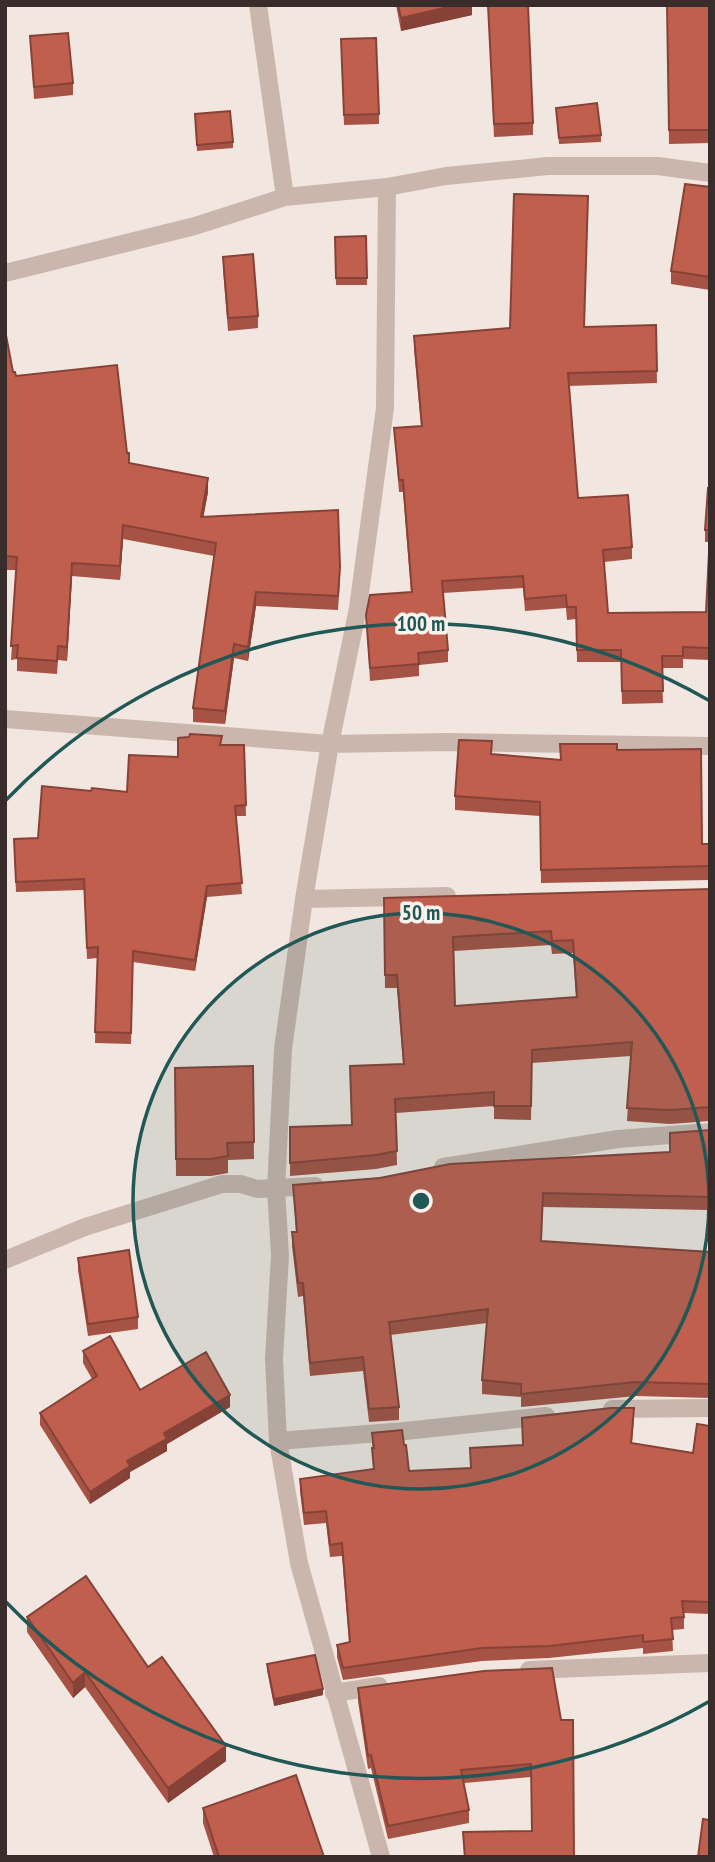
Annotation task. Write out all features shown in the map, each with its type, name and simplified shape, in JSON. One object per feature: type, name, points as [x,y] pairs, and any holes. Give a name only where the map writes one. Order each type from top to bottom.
[{"type":"street","points":[[258,5],[285,197]]},
{"type":"street","points":[[5,273],[195,226],[285,197],[548,166],[658,166],[710,173]]},
{"type":"street","points":[[381,1857],[299,1563],[278,1441],[274,1359],[280,1255],[276,1189],[283,1049],[330,744],[358,608],[385,408],[387,187]]},
{"type":"street","points":[[5,719],[330,744],[447,742],[710,746]]},
{"type":"street","points":[[304,899],[466,896]]},
{"type":"street","points":[[419,1172],[618,1139],[710,1132]]},
{"type":"street","points":[[5,1260],[85,1227],[222,1184],[276,1189],[327,1184]]},
{"type":"street","points":[[597,1410],[710,1408]]},
{"type":"street","points":[[278,1441],[405,1431],[569,1413]]},
{"type":"street","points":[[510,1670],[710,1662]]},
{"type":"street","points":[[334,1693],[402,1683]]},
{"type":"building","points":[[398,5],[457,5],[401,18]]},
{"type":"building","points":[[488,5],[528,5],[533,123],[494,124]]},
{"type":"building","points":[[667,5],[710,5],[710,130],[669,130]]},
{"type":"building","points":[[68,33],[73,83],[34,87],[30,36]]},
{"type":"building","points":[[376,38],[379,114],[344,115],[341,39]]},
{"type":"building","points":[[597,103],[601,135],[559,138],[556,108]]},
{"type":"building","points":[[230,111],[233,142],[197,145],[195,114]]},
{"type":"building","points":[[685,184],[710,187],[710,277],[671,271]]},
{"type":"building","points":[[514,194],[588,196],[584,327],[656,325],[657,371],[568,373],[578,498],[628,495],[632,547],[603,550],[608,613],[706,612],[710,533],[710,648],[683,647],[683,656],[662,656],[663,691],[622,691],[621,650],[577,650],[576,607],[567,607],[566,595],[525,599],[523,576],[442,581],[448,650],[418,653],[419,664],[370,668],[366,615],[370,595],[412,592],[403,480],[399,480],[394,428],[422,426],[414,336],[510,328]]},
{"type":"building","points":[[366,236],[367,278],[336,278],[335,237]]},
{"type":"building","points":[[253,254],[258,316],[228,318],[223,257]]},
{"type":"building","points":[[5,330],[16,376],[117,365],[129,463],[208,478],[201,517],[338,510],[338,596],[256,592],[248,647],[234,644],[225,711],[193,708],[216,543],[123,525],[120,566],[72,563],[67,647],[58,646],[57,661],[17,658],[18,645],[11,646],[17,557],[5,556]]},
{"type":"building","points":[[708,488],[710,530],[705,530]]},
{"type":"building","points":[[190,734],[222,736],[220,745],[244,745],[246,805],[235,806],[242,883],[207,886],[195,960],[133,951],[131,1033],[95,1032],[98,947],[87,948],[84,879],[16,882],[14,839],[38,838],[42,786],[127,792],[129,755],[178,757],[178,738],[189,737]]},
{"type":"building","points":[[459,740],[492,741],[491,754],[561,760],[560,744],[617,744],[617,750],[701,749],[702,844],[710,844],[710,866],[541,870],[540,802],[455,796]]},
{"type":"building","points":[[710,889],[710,1107],[670,1110],[627,1108],[632,1042],[532,1050],[531,1106],[494,1106],[494,1092],[395,1099],[397,1151],[290,1163],[290,1127],[352,1125],[350,1066],[404,1064],[397,975],[385,975],[384,898]],"holes":[[[551,931],[552,941],[573,940],[577,997],[455,1006],[453,937]]]},
{"type":"building","points":[[253,1066],[254,1142],[227,1143],[228,1156],[176,1159],[175,1068]]},
{"type":"building","points":[[710,1130],[710,1197],[543,1193],[541,1241],[710,1252],[710,1384],[636,1382],[521,1394],[521,1384],[482,1380],[488,1309],[389,1322],[399,1407],[369,1409],[363,1357],[310,1363],[303,1283],[298,1283],[292,1232],[297,1232],[293,1185],[380,1178],[450,1164],[670,1152],[670,1133]]},
{"type":"building","points":[[129,1250],[138,1317],[88,1324],[78,1258]]},
{"type":"building","points":[[110,1336],[140,1390],[206,1352],[230,1395],[164,1433],[167,1439],[127,1461],[130,1466],[90,1492],[40,1413],[97,1376],[83,1351]]},
{"type":"building","points":[[634,1408],[631,1443],[693,1453],[697,1424],[710,1426],[710,1602],[682,1601],[684,1617],[671,1618],[673,1639],[643,1642],[643,1635],[549,1646],[482,1648],[343,1668],[337,1645],[350,1642],[342,1543],[330,1545],[326,1511],[304,1513],[300,1479],[374,1469],[372,1433],[402,1430],[409,1471],[471,1468],[470,1448],[523,1445],[522,1418]]},
{"type":"building","points":[[86,1576],[148,1667],[162,1657],[226,1746],[168,1788],[85,1672],[73,1683],[27,1617]]},
{"type":"building","points":[[315,1655],[323,1689],[274,1699],[267,1664]]},
{"type":"building","points":[[552,1668],[561,1720],[573,1720],[574,1857],[465,1857],[463,1832],[532,1831],[531,1764],[461,1770],[469,1810],[388,1826],[371,1755],[368,1756],[358,1688],[484,1671]]},
{"type":"building","points":[[296,1775],[324,1857],[219,1857],[203,1808]]},
{"type":"building","points":[[703,1819],[710,1820],[710,1857],[698,1857]]}]
